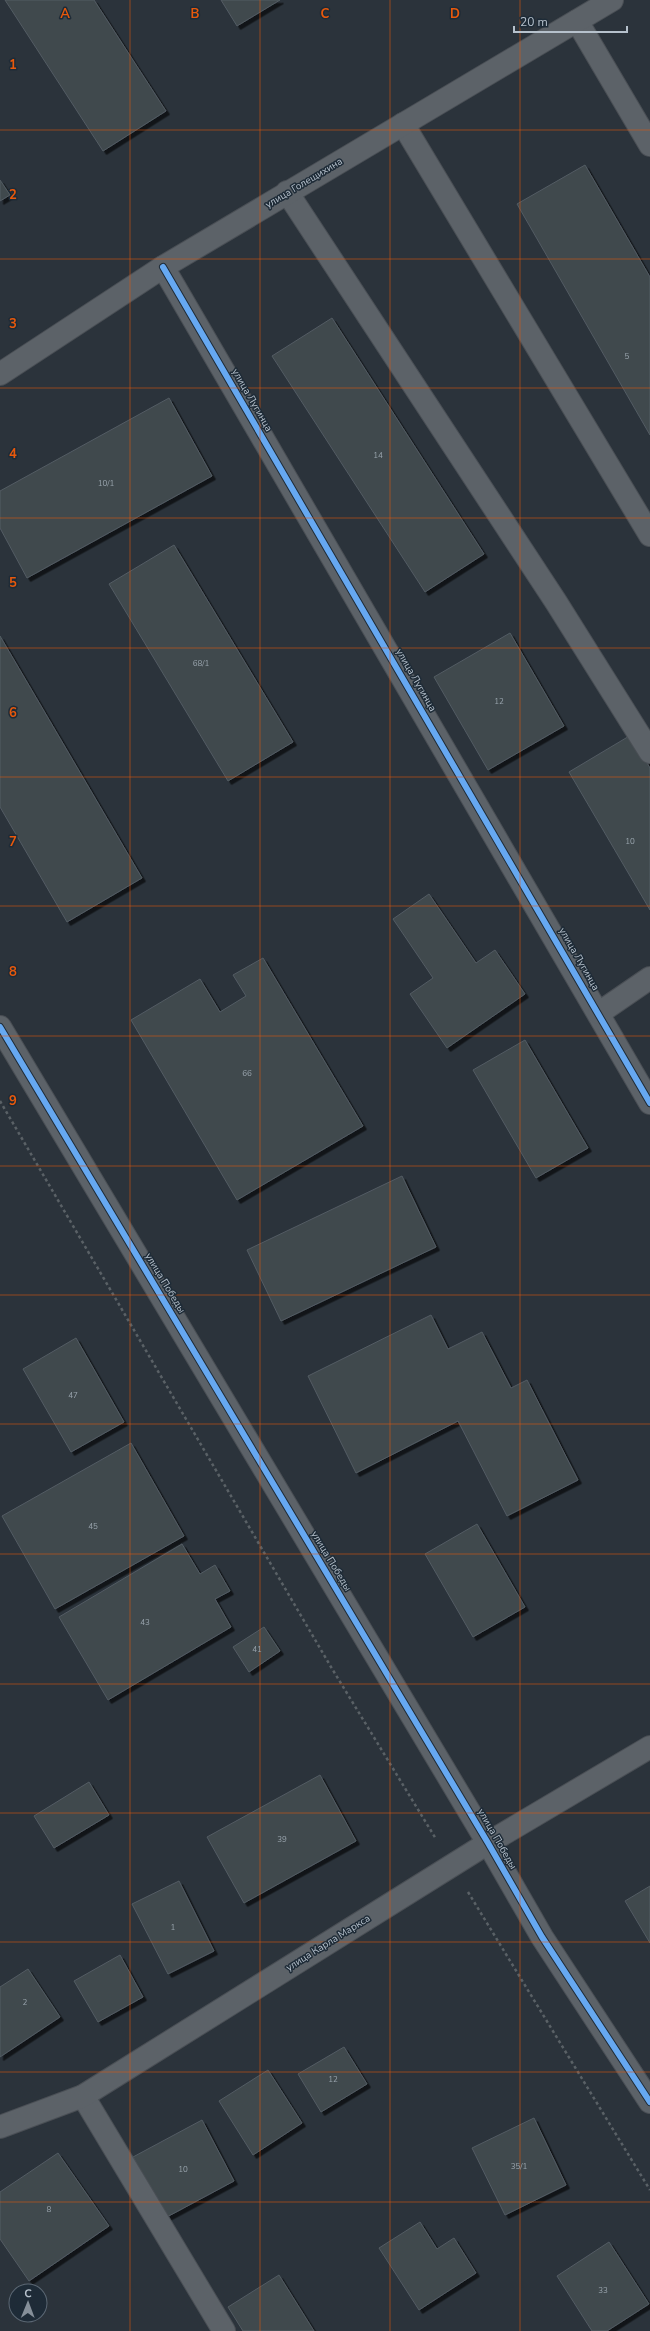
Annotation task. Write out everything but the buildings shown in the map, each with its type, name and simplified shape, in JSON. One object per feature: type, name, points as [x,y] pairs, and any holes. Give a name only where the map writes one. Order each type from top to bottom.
[{"type":"street","name":"улица Голещихина","points":[[0,374],[163,267],[612,0]]},
{"type":"street","points":[[577,21],[650,145]]},
{"type":"street","points":[[403,124],[650,535]]},
{"type":"street","points":[[288,192],[556,602],[650,752]]},
{"type":"street","name":"улица Лугинца","points":[[163,267],[599,1013],[650,1103]]},
{"type":"street","points":[[599,1013],[650,978]]},
{"type":"street","name":"улица Победы","points":[[0,1027],[488,1843],[542,1937],[650,2102]]},
{"type":"street","name":"улица Карла Маркса","points":[[0,2127],[83,2096],[488,1843],[650,1747]]},
{"type":"street","points":[[83,2096],[224,2331]]},
{"type":"path","points":[[0,1101],[331,1667],[650,2190]]},
{"type":"cycle path","points":[[163,267],[650,1103]]},
{"type":"cycle path","points":[[0,1027],[488,1843],[542,1937],[650,2102]]}]
